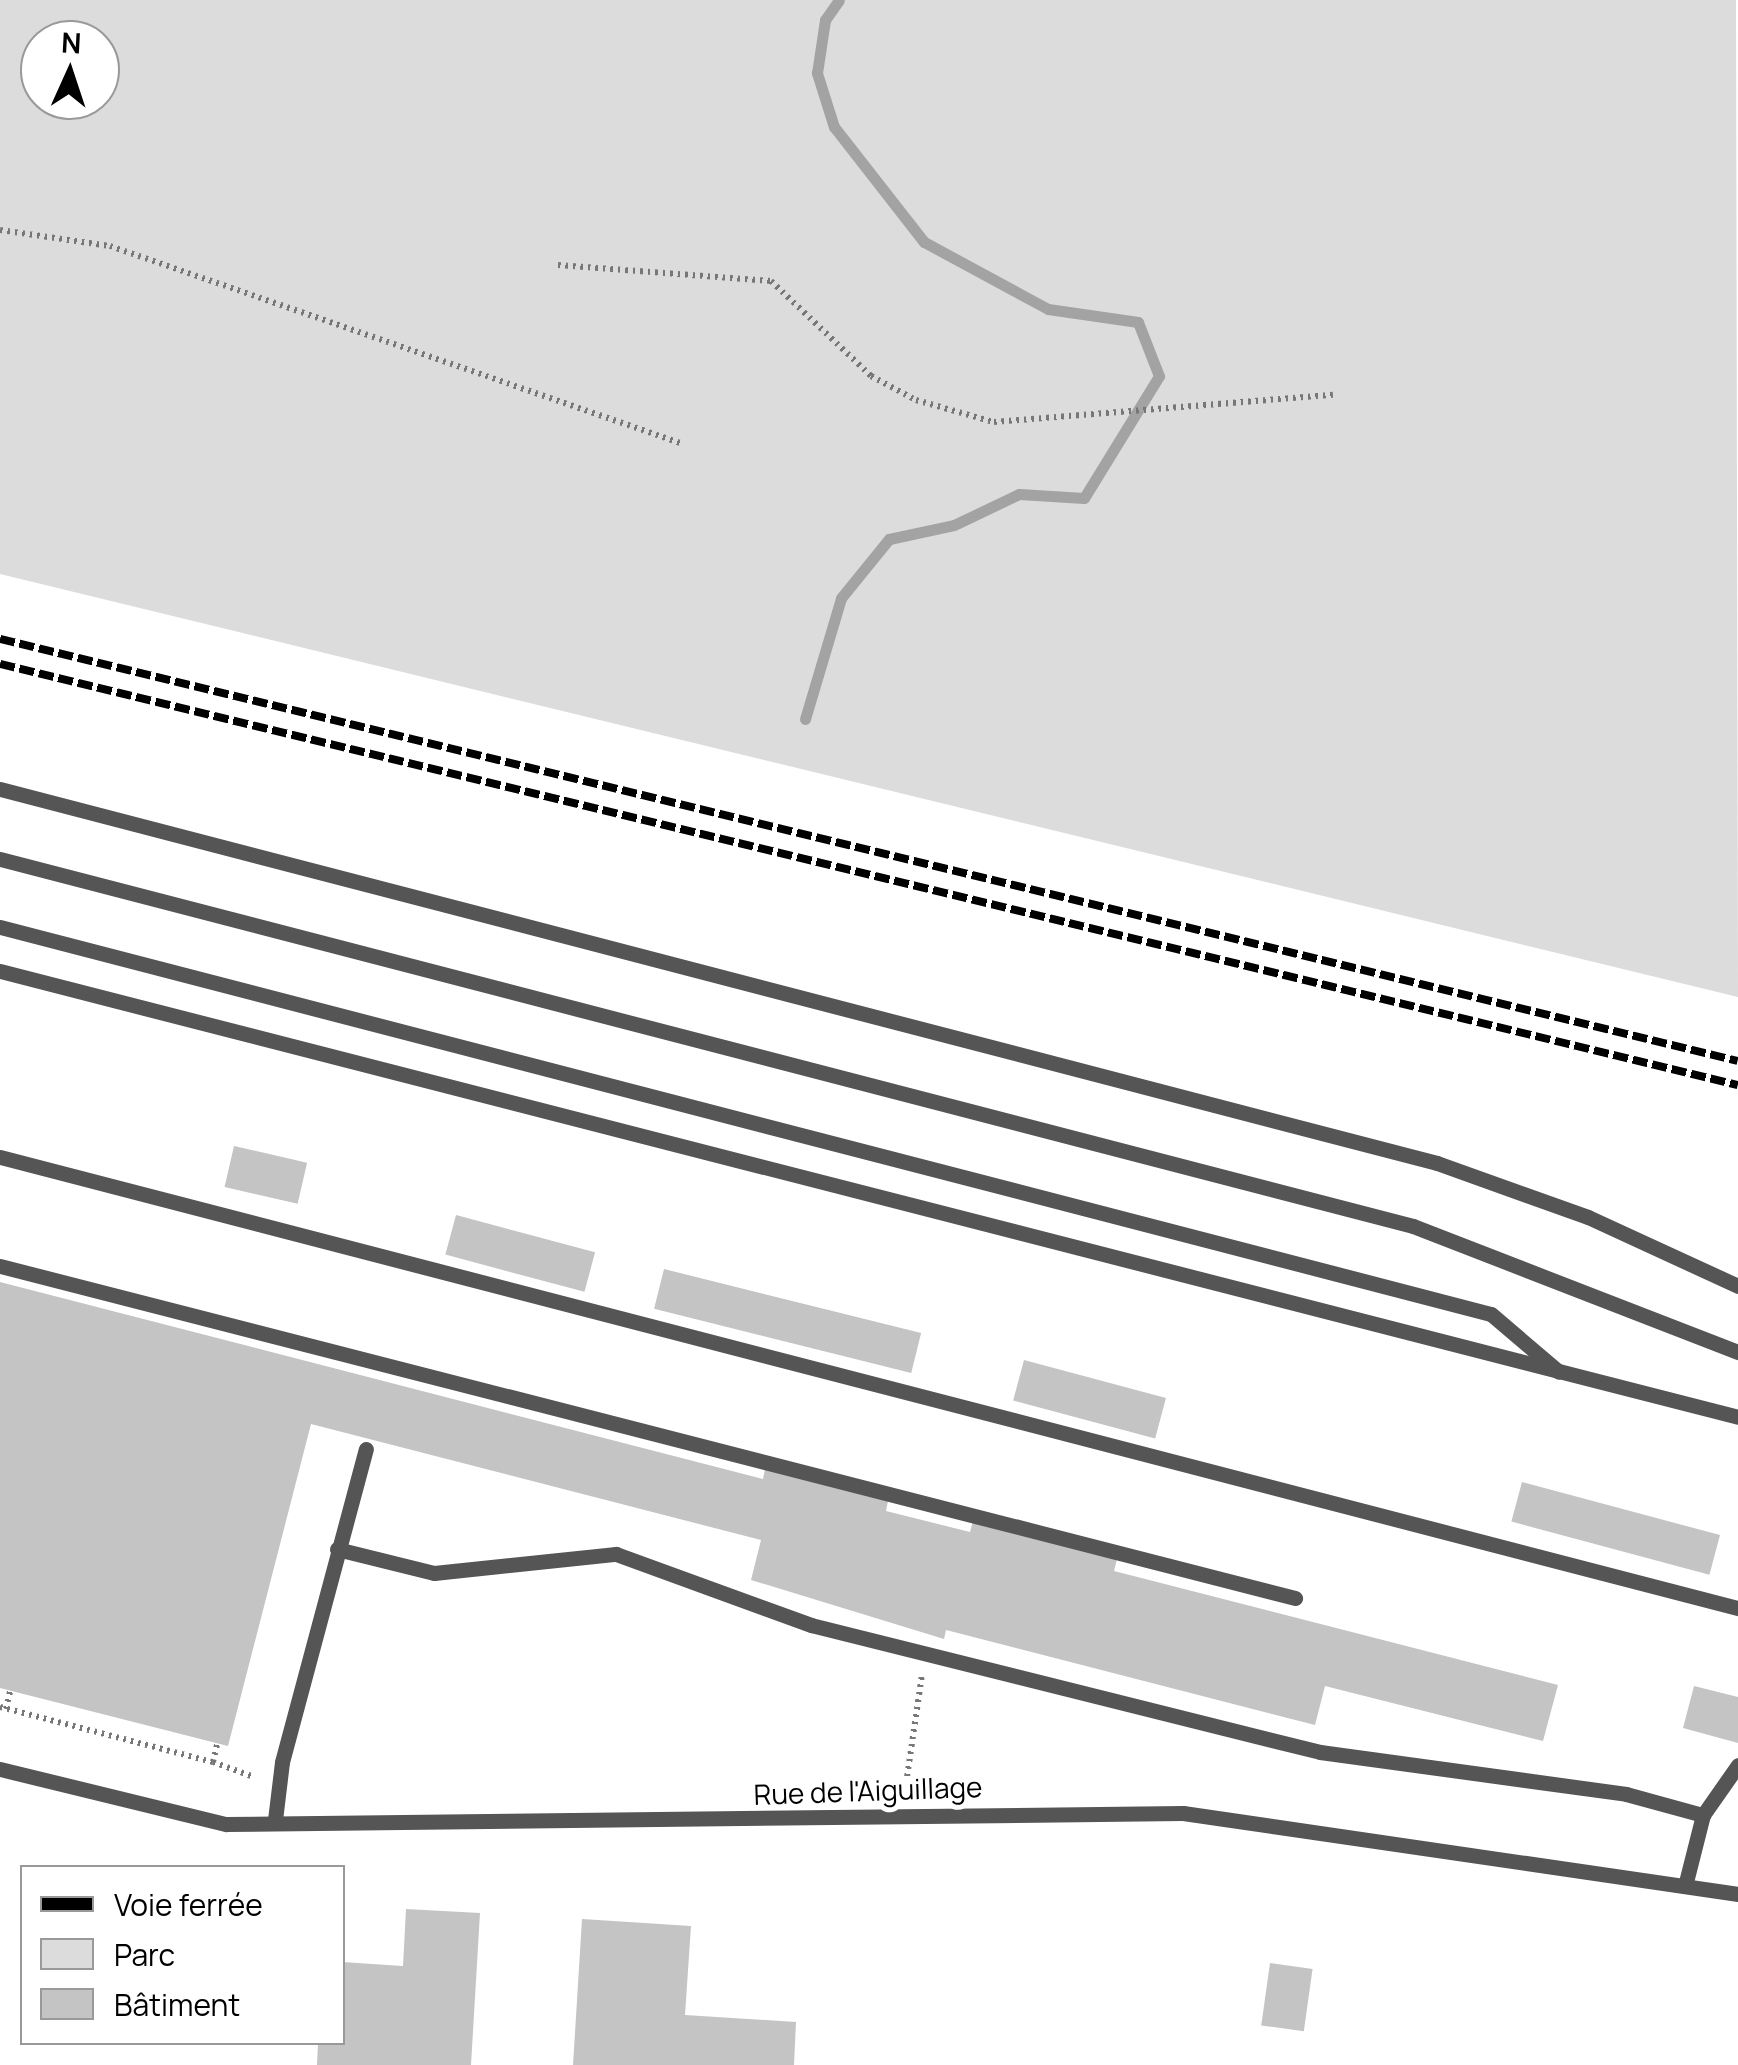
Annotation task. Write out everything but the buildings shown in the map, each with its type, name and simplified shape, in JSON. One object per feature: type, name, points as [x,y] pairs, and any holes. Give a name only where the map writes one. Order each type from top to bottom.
[{"type":"lane","points":[[0,789],[1437,1163],[1588,1217],[1738,1286]]},
{"type":"lane","points":[[0,859],[1413,1226],[1738,1352]]},
{"type":"lane","points":[[0,927],[1491,1314],[1566,1377]]},
{"type":"lane","points":[[0,971],[1566,1377],[1738,1417]]},
{"type":"lane","points":[[0,1157],[1738,1608]]},
{"type":"lane","points":[[0,1266],[1295,1598]]},
{"type":"lane","points":[[275,1820],[278,1785],[366,1449]]},
{"type":"lane","points":[[337,1550],[434,1574],[616,1554],[811,1624],[1320,1752],[1626,1794],[1702,1815]]},
{"type":"lane","points":[[1685,1886],[1702,1815],[1738,1765]]},
{"type":"lane","name":"Rue de l'Aiguillage","points":[[0,1769],[209,1822],[1171,1812],[1738,1894]]},
{"type":"path","points":[[0,230],[110,246],[683,444]]},
{"type":"path","points":[[558,265],[771,281],[871,376],[916,400],[994,422],[1334,395]]},
{"type":"path","points":[[904,1759],[922,1672],[908,1668]]},
{"type":"path","points":[[10,1691],[3,1708],[213,1762],[278,1785]]},
{"type":"path","points":[[213,1762],[217,1744]]},
{"type":"green space","points":[[0,0],[1736,0],[1738,997],[0,574]]},
{"type":"waterway","points":[[805,719],[841,598],[889,539],[954,525],[1019,494],[1084,498],[1159,376],[1138,322],[1048,309],[924,242],[834,127],[817,73],[825,20],[839,0]]},
{"type":"railway","points":[[0,639],[1738,1061]]},
{"type":"railway","points":[[0,664],[1738,1085]]}]
